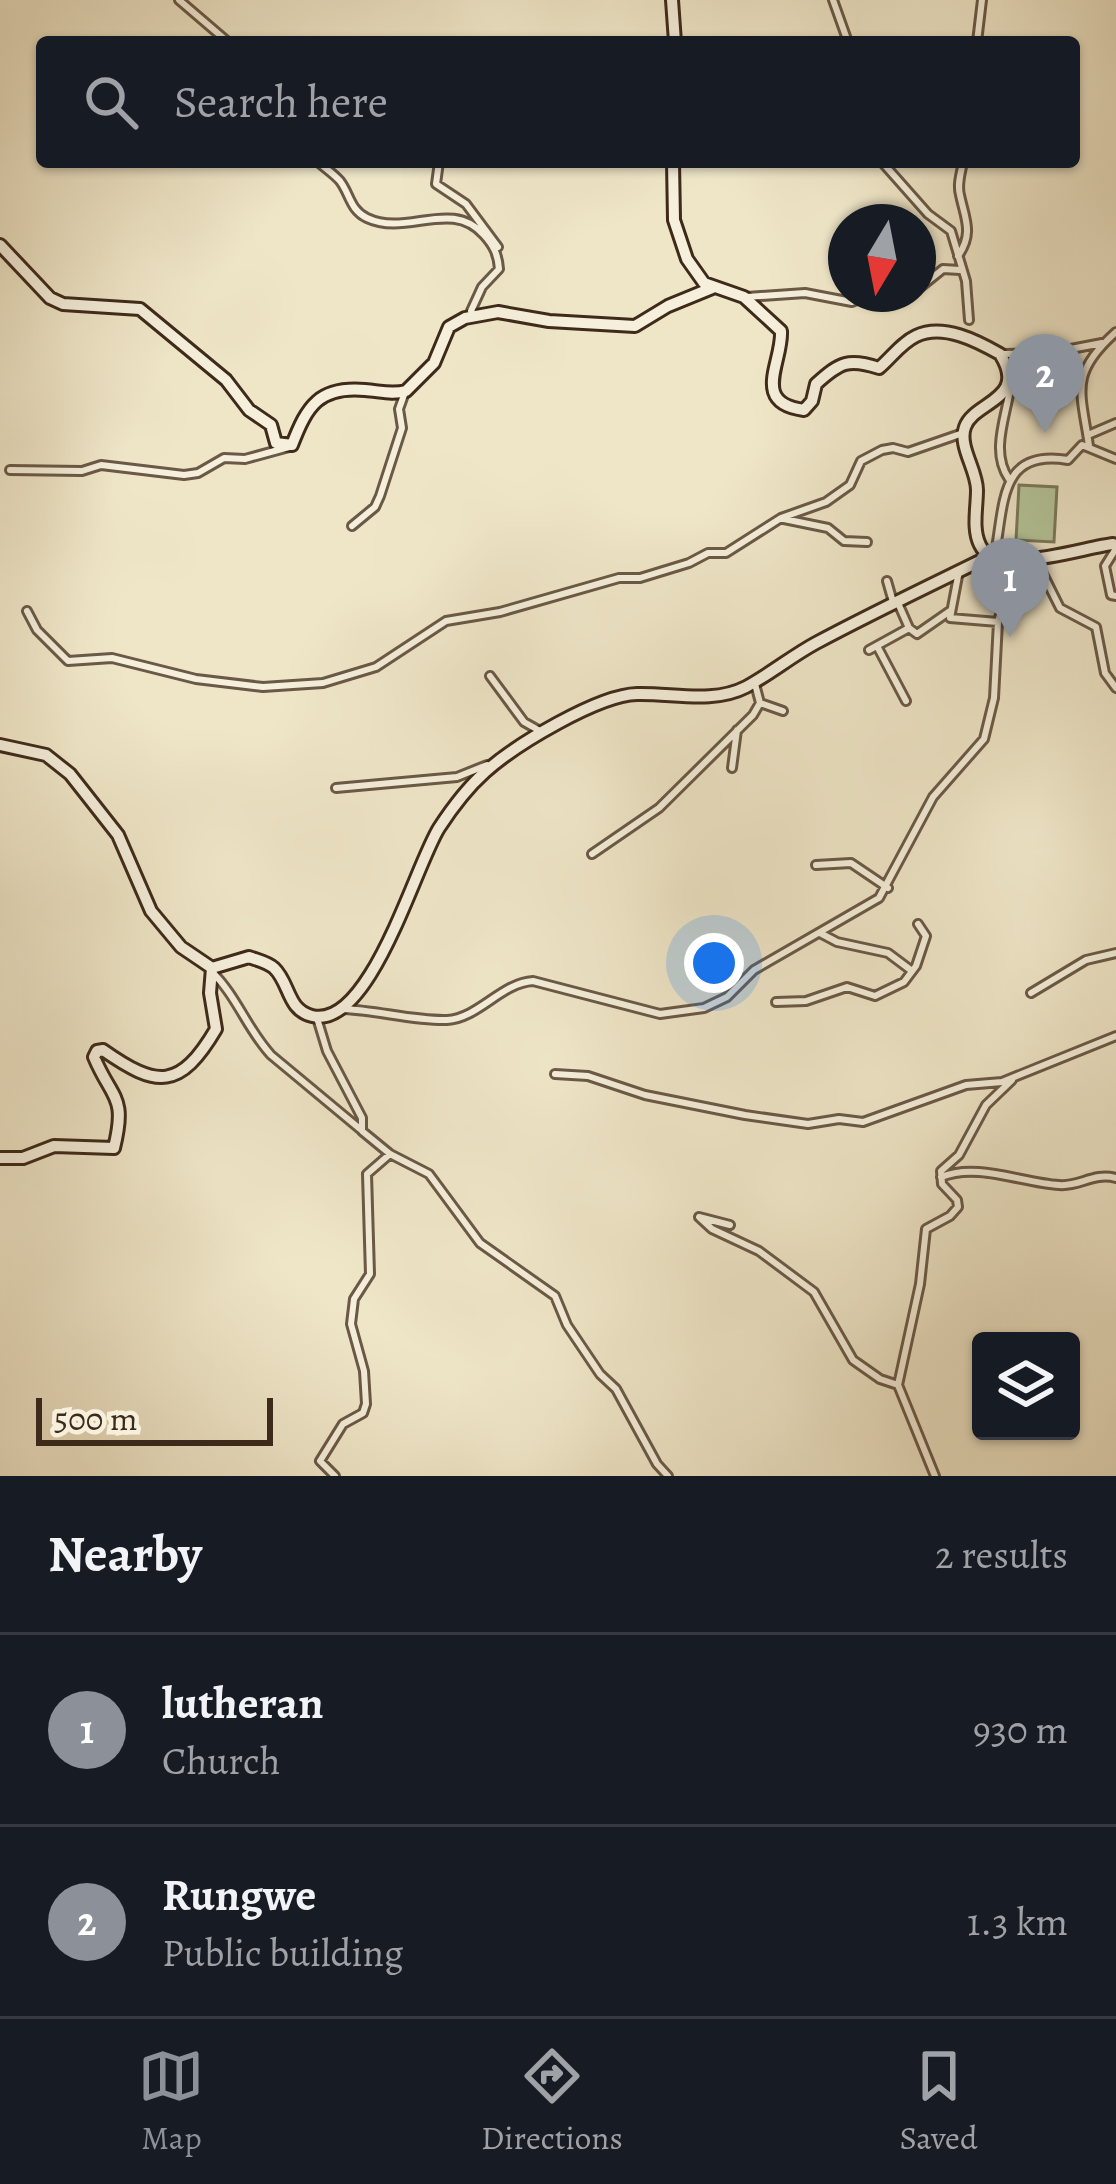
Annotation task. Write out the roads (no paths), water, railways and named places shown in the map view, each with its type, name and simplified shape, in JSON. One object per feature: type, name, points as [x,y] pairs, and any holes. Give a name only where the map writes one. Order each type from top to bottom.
[{"type":"street","points":[[179,0],[220,36]]},
{"type":"street","points":[[672,0],[673,36]]},
{"type":"street","points":[[833,0],[846,36]]},
{"type":"street","points":[[978,36],[982,0]]},
{"type":"street","points":[[325,168],[342,183],[356,212],[364,217],[401,224],[460,218],[482,232],[499,262]]},
{"type":"street","points":[[438,168],[436,184],[466,204],[499,247],[496,275],[478,293],[473,316]]},
{"type":"street","points":[[673,168],[676,231],[698,277],[712,288],[744,297],[806,293],[828,297]]},
{"type":"street","points":[[887,168],[928,214],[951,231],[966,281],[969,320]]},
{"type":"street","points":[[958,256],[968,238],[968,218],[959,194],[962,168]]},
{"type":"street","points":[[0,244],[50,298],[63,304],[140,309],[218,373],[249,410],[271,425],[276,443],[292,445]]},
{"type":"street","points":[[936,274],[943,269],[960,270]]},
{"type":"street","points":[[352,526],[375,507],[402,428],[399,410],[406,392],[434,363],[449,327],[473,316],[498,313],[635,326],[712,288]]},
{"type":"street","points":[[744,297],[781,331],[773,363],[773,391],[779,401],[797,410],[810,406],[817,384],[848,361],[879,368],[898,348],[928,332],[961,335],[1002,359],[1012,373],[1000,435],[1002,463],[1009,479]]},
{"type":"street","points":[[1089,446],[1081,405],[1084,370],[1089,358],[1116,332]]},
{"type":"street","points":[[1002,359],[1106,342]]},
{"type":"street","points":[[991,558],[978,541],[977,475],[963,433],[968,420],[992,405],[1005,388],[1002,359]]},
{"type":"street","points":[[10,470],[82,471],[101,465],[198,473],[224,458],[245,459],[292,445],[315,401],[348,389],[406,392]]},
{"type":"street","points":[[1088,435],[1116,423]]},
{"type":"street","points":[[27,611],[37,630],[68,661],[112,658],[196,680],[263,686],[322,683],[376,667],[446,621],[500,612],[620,578],[640,578],[708,553],[726,553],[781,518],[826,502],[850,485],[861,461],[882,450],[908,452],[963,433]]},
{"type":"street","points":[[991,558],[1009,479],[1021,465],[1047,457],[1068,460],[1082,445],[1116,459]]},
{"type":"street","points":[[781,518],[828,528],[844,541],[867,542]]},
{"type":"street","points":[[211,969],[241,957],[266,963],[280,976],[294,1005],[316,1018],[331,1016],[375,969],[438,829],[464,794],[502,759],[543,733],[608,697],[722,694],[742,689],[814,644],[991,558],[1021,560],[1115,547]]},
{"type":"street","points":[[1115,547],[1105,566],[1111,595],[1116,596]]},
{"type":"street","points":[[341,1009],[452,1019],[493,1002],[514,984],[533,981],[669,1015],[716,1004],[754,970],[879,898],[933,797],[984,739],[994,698],[998,622],[1021,560]]},
{"type":"street","points":[[1021,560],[1042,572],[1060,608],[1096,627],[1105,673],[1116,688]]},
{"type":"street","points":[[959,571],[950,618],[998,622]]},
{"type":"street","points":[[887,581],[909,628],[917,634],[953,609]]},
{"type":"street","points":[[906,701],[873,648],[909,628]]},
{"type":"street","points":[[490,676],[524,722],[543,733]]},
{"type":"street","points":[[755,680],[760,703]]},
{"type":"street","points":[[760,703],[783,711]]},
{"type":"street","points":[[592,854],[658,808],[760,703]]},
{"type":"street","points":[[732,768],[737,730]]},
{"type":"street","points":[[0,745],[46,755],[70,774],[118,835],[152,911],[181,947],[211,969],[236,998],[258,1041],[271,1055],[390,1154],[428,1174],[480,1243],[555,1296],[567,1325],[616,1389],[668,1476]]},
{"type":"street","points":[[336,788],[457,777],[502,759]]},
{"type":"street","points":[[816,865],[851,863],[888,887]]},
{"type":"street","points":[[776,1003],[848,987],[875,996],[904,982],[926,937],[918,924]]},
{"type":"street","points":[[820,932],[837,943],[888,953],[912,971]]},
{"type":"street","points":[[1031,993],[1086,960],[1116,953]]},
{"type":"street","points":[[0,1158],[22,1158],[54,1146],[114,1148],[119,1102],[94,1057],[97,1051],[104,1050],[148,1078],[186,1069],[216,1029],[211,969]]},
{"type":"street","points":[[316,1018],[327,1051],[362,1118],[362,1131]]},
{"type":"street","points":[[554,1074],[588,1076],[645,1095],[808,1124],[839,1119],[863,1122],[966,1085],[1002,1082],[1116,1036]]},
{"type":"street","points":[[935,1476],[898,1385],[920,1285],[926,1229],[958,1207],[942,1184],[940,1171],[959,1155],[986,1105],[1015,1077]]},
{"type":"street","points":[[335,1476],[320,1461],[343,1424],[363,1413],[367,1403],[352,1311],[370,1274],[368,1174],[390,1154]]},
{"type":"street","points":[[941,1177],[952,1172],[1002,1174],[1061,1186],[1091,1176],[1116,1178]]},
{"type":"street","points":[[730,1225],[699,1217],[712,1229],[759,1251],[814,1292],[854,1360],[898,1385]]},
{"type":"place","name":"Rungwe","points":[[1045,433]]},
{"type":"place","name":"lutheran","points":[[1010,637]]}]
